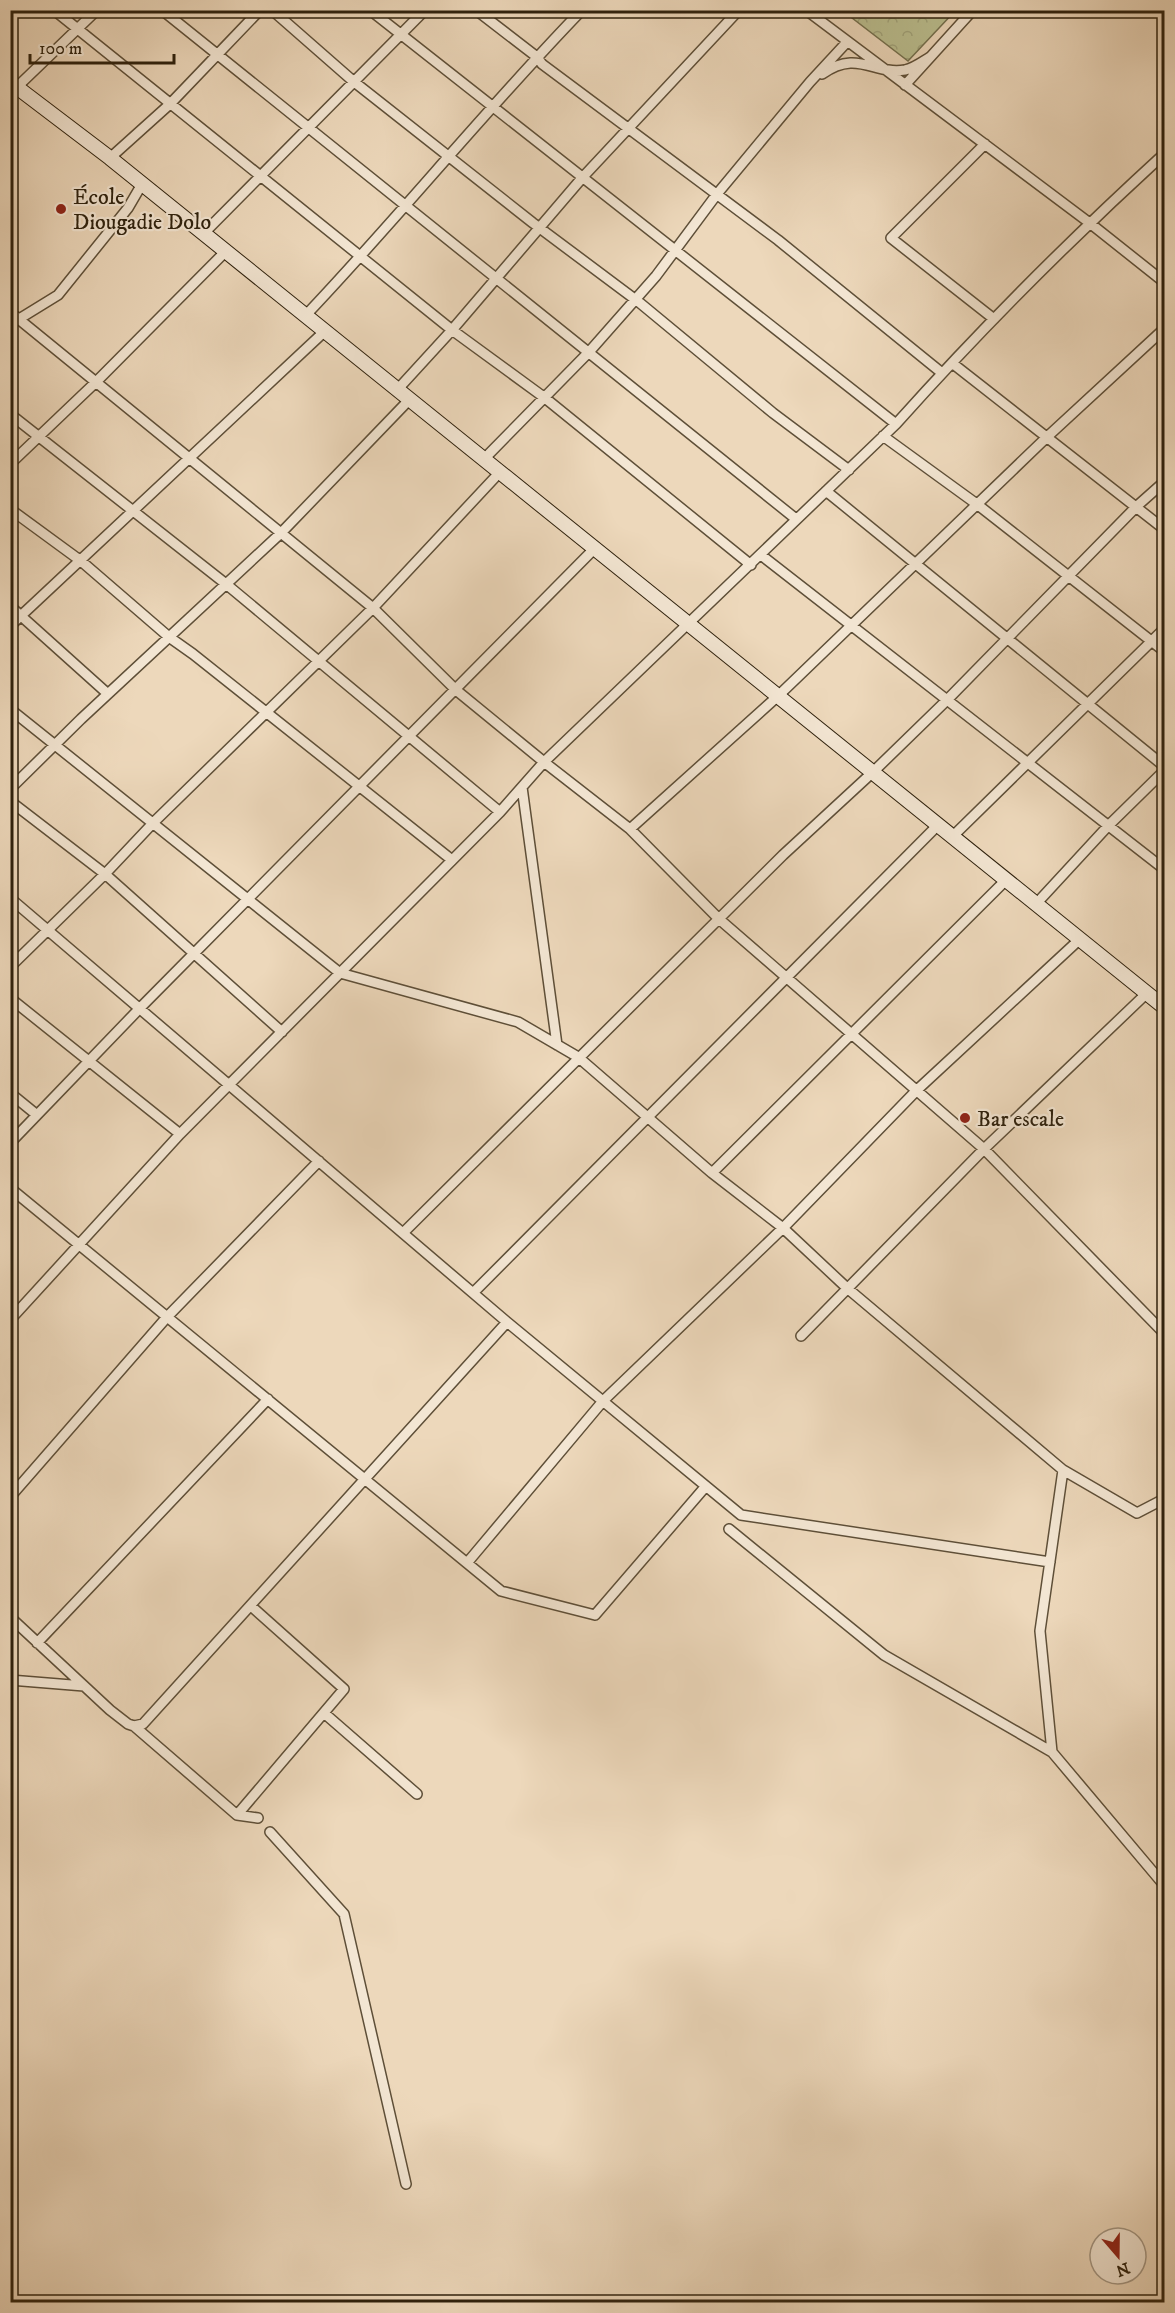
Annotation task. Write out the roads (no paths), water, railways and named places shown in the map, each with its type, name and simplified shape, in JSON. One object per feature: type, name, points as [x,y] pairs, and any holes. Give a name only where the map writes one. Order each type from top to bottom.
[{"type":"street","points":[[54,10],[452,330],[545,398],[751,565]]},
{"type":"street","points":[[97,10],[14,85],[204,233],[1164,1007]]},
{"type":"street","points":[[162,10],[796,519]]},
{"type":"street","points":[[110,158],[170,104],[260,10]]},
{"type":"street","points":[[272,10],[353,81],[540,228],[635,299],[773,412],[849,470]]},
{"type":"street","points":[[370,10],[896,424]]},
{"type":"street","points":[[204,233],[425,10]]},
{"type":"street","points":[[476,10],[537,57],[542,64],[778,240],[942,373]]},
{"type":"street","points":[[306,315],[361,257],[491,106],[582,10]]},
{"type":"street","points":[[398,389],[452,330],[582,177],[739,10]]},
{"type":"street","points":[[806,10],[1091,224],[1164,282]]},
{"type":"street","points":[[905,85],[973,10]]},
{"type":"street","points":[[484,459],[590,352],[675,251],[717,194],[810,82],[847,42]]},
{"type":"street","points":[[810,82],[828,70],[843,64],[861,62],[904,70],[930,57]]},
{"type":"street","points":[[985,144],[891,238],[994,319]]},
{"type":"street","points":[[10,1320],[180,1134],[500,812],[544,762],[884,436],[994,319],[1164,154]]},
{"type":"street","points":[[19,319],[58,295],[128,208],[142,184]]},
{"type":"street","points":[[10,464],[96,382],[226,251]]},
{"type":"street","points":[[10,312],[373,608],[456,690],[630,829],[719,919],[984,1149],[1164,1333]]},
{"type":"street","points":[[630,829],[778,696],[1047,437],[1164,329]]},
{"type":"street","points":[[10,626],[325,331]]},
{"type":"street","points":[[952,363],[1164,529]]},
{"type":"street","points":[[10,789],[281,533],[410,399]]},
{"type":"street","points":[[10,414],[226,584],[411,735],[500,812]]},
{"type":"street","points":[[884,436],[978,505],[1164,651]]},
{"type":"street","points":[[10,967],[105,874],[154,822],[373,608],[500,472]]},
{"type":"street","points":[[403,1233],[783,855],[947,700],[1137,506],[1164,482]]},
{"type":"street","points":[[826,491],[1164,766]]},
{"type":"street","points":[[10,509],[81,561],[169,637],[194,654],[266,714],[452,860]]},
{"type":"street","points":[[10,1143],[141,1007],[595,548]]},
{"type":"street","points":[[761,555],[1164,869]]},
{"type":"street","points":[[10,606],[108,694]]},
{"type":"street","points":[[952,837],[1164,629]]},
{"type":"street","points":[[10,709],[340,973],[518,1022],[578,1057],[712,1173],[783,1228],[847,1288],[1063,1470],[1137,1513],[1164,1499]]},
{"type":"street","points":[[1036,904],[1108,826],[1164,771]]},
{"type":"street","points":[[522,787],[557,1045]]},
{"type":"street","points":[[10,801],[105,874],[282,1032]]},
{"type":"street","points":[[473,1293],[938,825]]},
{"type":"street","points":[[712,1173],[1006,880]]},
{"type":"street","points":[[10,898],[141,1007],[507,1322],[741,1515],[1050,1562]]},
{"type":"street","points":[[467,1563],[603,1401],[783,1228],[917,1090],[1080,939]]},
{"type":"street","points":[[801,1336],[984,1149],[1147,993]]},
{"type":"street","points":[[10,998],[180,1134]]},
{"type":"street","points":[[10,1093],[37,1115]]},
{"type":"street","points":[[10,1497],[167,1317],[320,1161]]},
{"type":"street","points":[[10,1188],[501,1591],[596,1615],[706,1486]]},
{"type":"street","points":[[135,1726],[143,1724],[507,1322]]},
{"type":"street","points":[[37,1643],[268,1399]]},
{"type":"street","points":[[1052,1752],[1040,1631],[1063,1470]]},
{"type":"street","points":[[729,1529],[884,1655],[1052,1752],[1164,1885]]},
{"type":"street","points":[[237,1815],[344,1689],[251,1606]]},
{"type":"street","points":[[10,1617],[84,1686],[128,1724],[135,1726],[237,1815],[258,1818]]},
{"type":"street","points":[[10,1680],[84,1686]]},
{"type":"street","points":[[324,1713],[417,1794]]},
{"type":"street","points":[[270,1832],[344,1914],[406,2184]]},
{"type":"place","name":"École Diougadie Dolo","points":[[61,209]]},
{"type":"place","name":"Bar escale","points":[[965,1118]]}]
